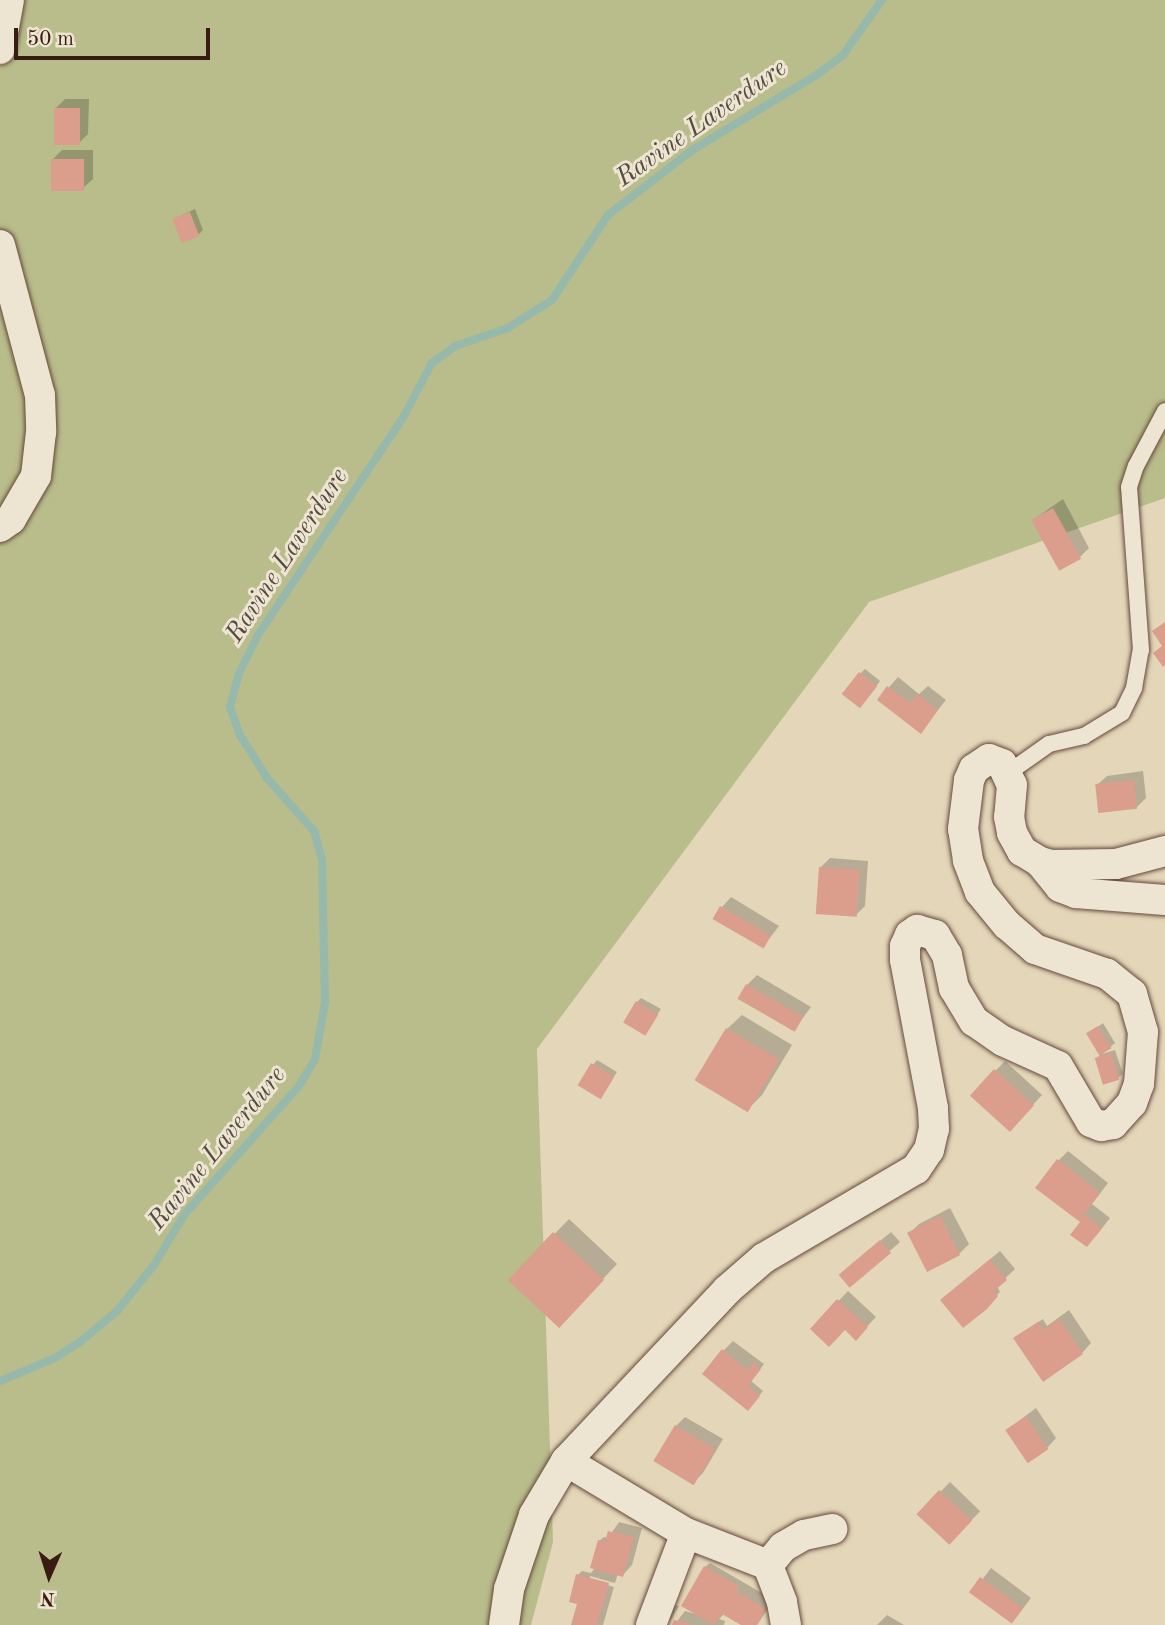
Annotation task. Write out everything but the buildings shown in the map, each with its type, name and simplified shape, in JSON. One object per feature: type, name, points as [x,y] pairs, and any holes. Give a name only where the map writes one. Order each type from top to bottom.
[{"type":"street","points":[[0,49],[9,0]]},
{"type":"street","points":[[0,245],[40,395],[41,432],[36,476],[11,519],[0,527]]},
{"type":"street","points":[[504,1625],[509,1589],[534,1515],[566,1461],[727,1290],[764,1258],[916,1169],[929,1150],[934,1129],[933,1108],[905,960],[906,940],[917,930],[935,935],[943,945],[954,988],[974,1021],[1003,1041],[1058,1066],[1066,1074],[1085,1113],[1097,1126],[1113,1124],[1127,1111],[1139,1084],[1143,1060],[1143,1032],[1132,994],[1107,974],[1035,949],[992,909],[972,874],[964,829],[968,780],[974,769],[989,759],[998,760],[1008,773],[1012,785],[1009,817],[1012,833],[1022,851],[1040,862],[1060,887],[1076,893],[1165,900]]},
{"type":"street","points":[[1040,862],[1088,866],[1116,864],[1165,851]]},
{"type":"street","points":[[566,1461],[686,1533],[768,1566],[782,1602],[786,1625]]},
{"type":"street","points":[[768,1566],[783,1547],[804,1535],[832,1529]]},
{"type":"street","points":[[651,1625],[686,1533]]},
{"type":"lane","points":[[1008,773],[1049,744],[1084,736],[1122,713],[1134,688],[1141,650],[1129,487],[1136,466],[1165,411]]},
{"type":"green space","points":[[0,0],[1165,0],[1165,498],[869,602],[537,1049],[553,1542],[531,1625],[0,1625]]},
{"type":"waterway","name":"Ravine Laverdure","points":[[0,1381],[55,1358],[80,1342],[117,1311],[154,1265],[184,1215],[299,1086],[315,1059],[325,1002],[322,860],[314,831],[267,778],[240,735],[230,707],[239,673],[258,635],[404,416],[432,363],[455,346],[508,328],[552,300],[608,215],[691,151],[818,74],[843,55],[882,0]]}]
